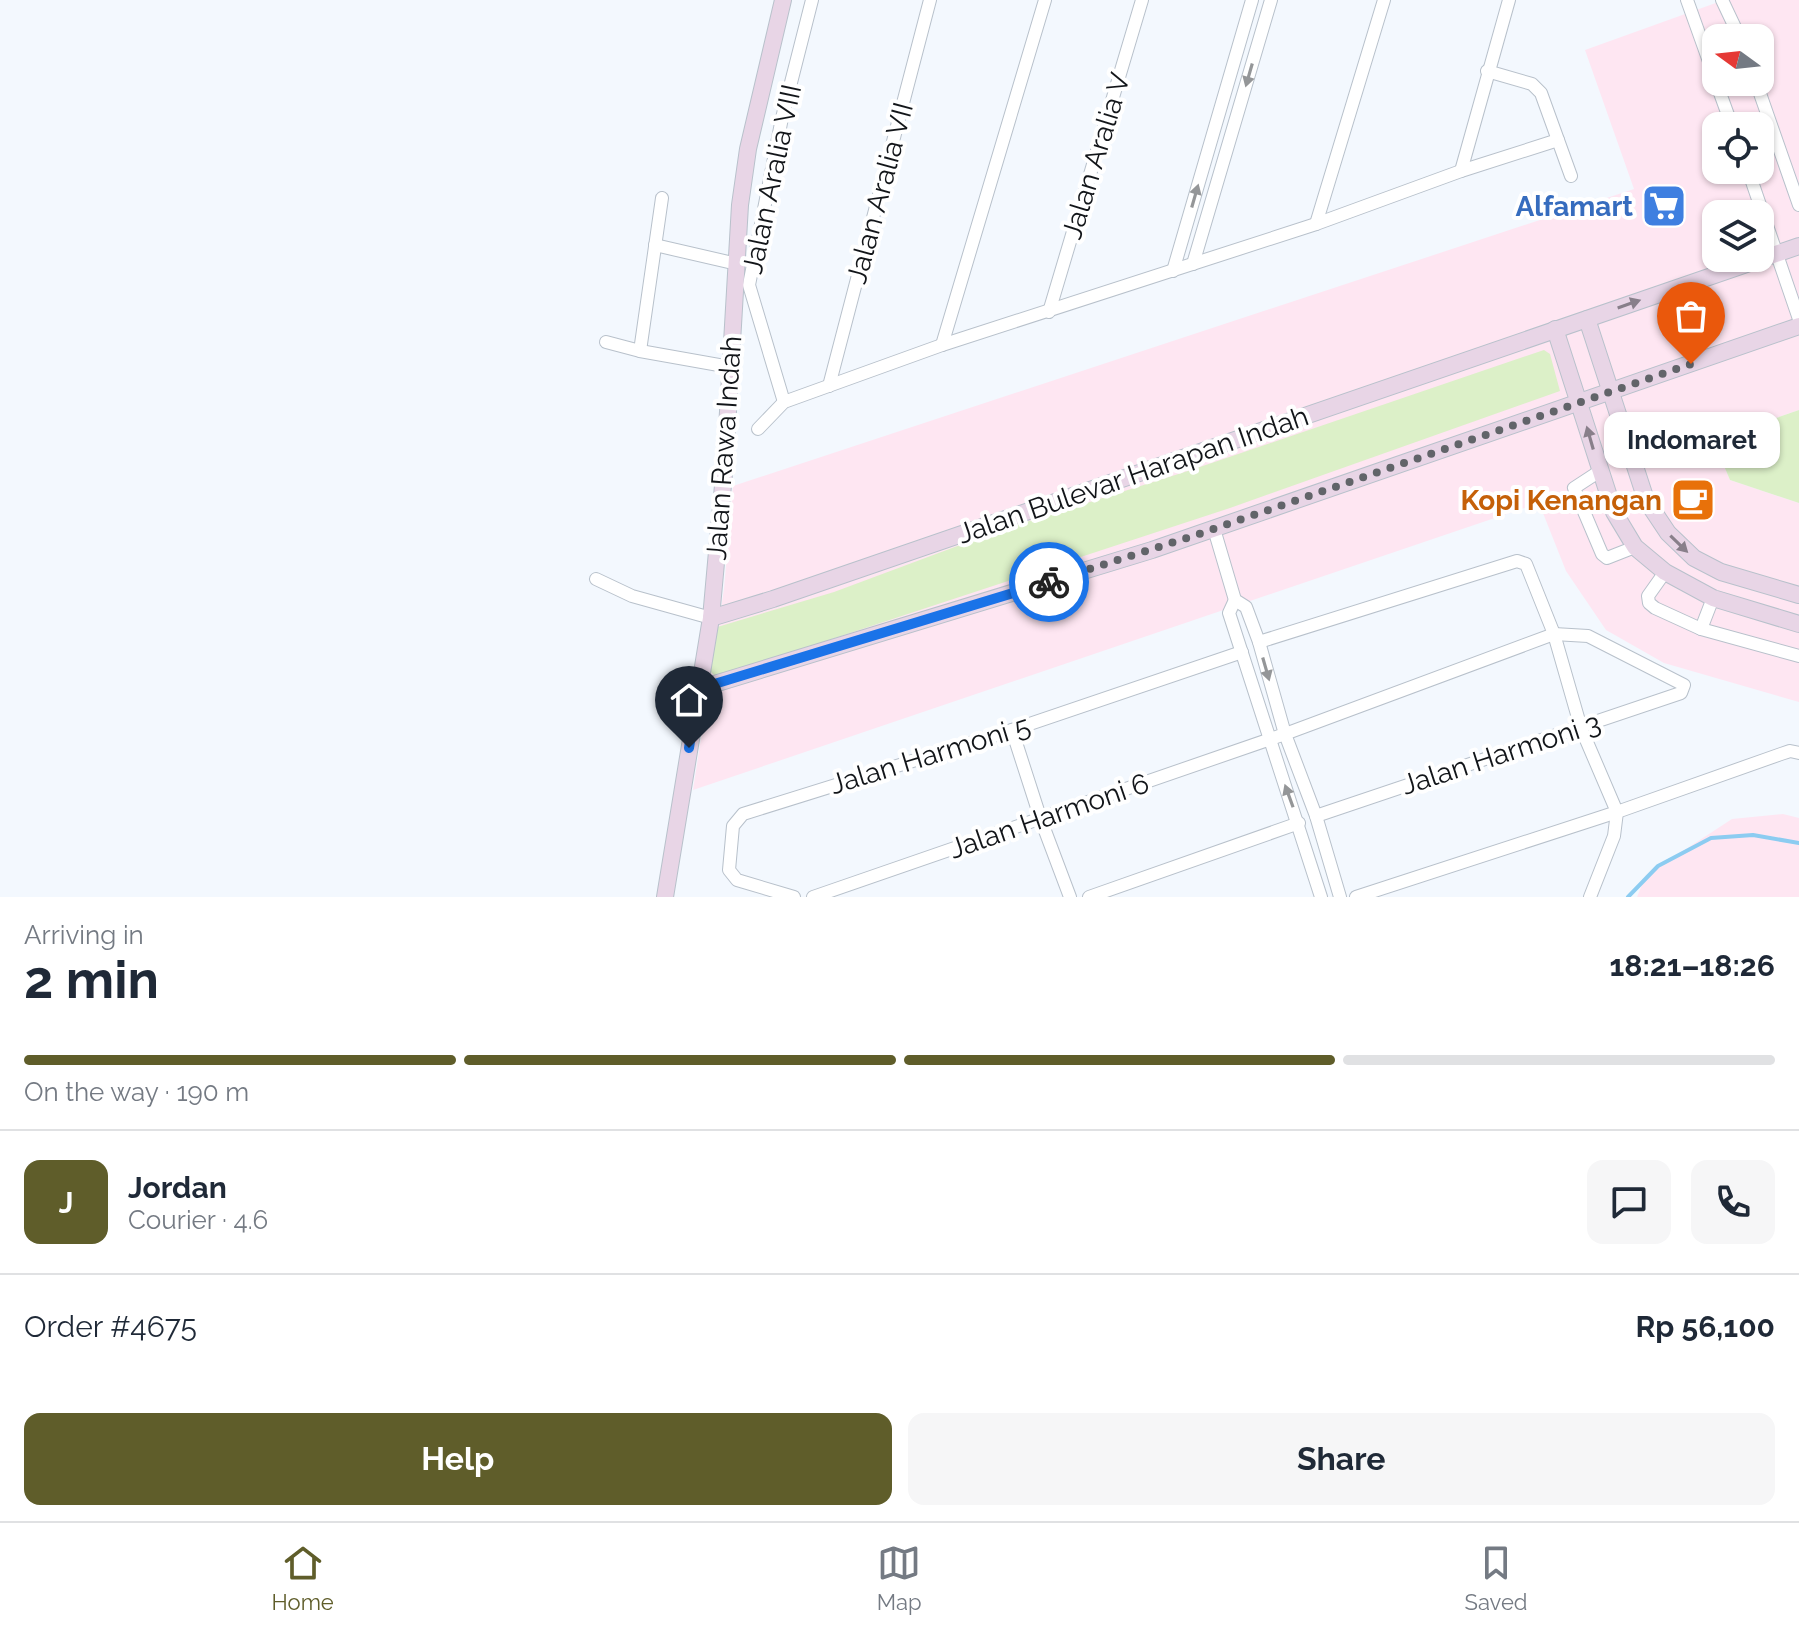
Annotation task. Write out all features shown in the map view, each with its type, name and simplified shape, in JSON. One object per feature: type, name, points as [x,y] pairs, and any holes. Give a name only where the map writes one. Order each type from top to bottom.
[{"type":"street","name":"Jalan Rawa Indah","points":[[665,897],[711,618],[725,463],[740,205],[748,149],[783,0]]},
{"type":"street","name":"Jalan Aralia VIII","points":[[784,402],[749,285],[782,118],[812,0]]},
{"type":"street","name":"Jalan Aralia VII","points":[[829,386],[930,0]]},
{"type":"street","points":[[942,345],[1045,0]]},
{"type":"street","name":"Jalan Aralia V","points":[[1049,312],[1142,0]]},
{"type":"street","points":[[1173,271],[1252,0]]},
{"type":"street","points":[[1193,264],[1271,0]]},
{"type":"street","points":[[1316,224],[1384,0]]},
{"type":"street","points":[[1461,171],[1509,0]]},
{"type":"street","points":[[1687,0],[1702,42]]},
{"type":"street","points":[[1722,0],[1733,24]]},
{"type":"street","points":[[1487,71],[1532,84],[1541,93],[1571,176]]},
{"type":"street","points":[[1761,96],[1799,205]]},
{"type":"street","points":[[758,429],[784,402],[942,345],[1316,224],[1461,171],[1558,140]]},
{"type":"street","points":[[1753,184],[1799,319]]},
{"type":"street","points":[[640,351],[662,198]]},
{"type":"street","points":[[655,245],[737,264]]},
{"type":"street","name":"Jalan Bulevar Harapan Indah","points":[[711,618],[1799,246]]},
{"type":"street","points":[[1587,319],[1646,500],[1668,533],[1694,558],[1721,572],[1799,595]]},
{"type":"street","points":[[698,689],[1214,529],[1799,326]]},
{"type":"street","points":[[1555,329],[1614,512],[1635,547],[1665,572],[1713,598],[1799,624]]},
{"type":"street","points":[[606,342],[730,367]]},
{"type":"street","points":[[1600,471],[1574,488],[1602,554],[1607,558],[1613,557],[1635,547]]},
{"type":"street","points":[[1214,529],[1235,600],[1246,607],[1259,642],[1285,734],[1316,816],[1340,897]]},
{"type":"street","points":[[1259,642],[1520,561],[1529,567],[1554,634],[1581,728],[1617,812],[1614,836],[1590,897]]},
{"type":"street","points":[[1665,572],[1648,596],[1649,603],[1701,629],[1799,656]]},
{"type":"street","points":[[596,579],[632,596],[711,618]]},
{"type":"street","points":[[1701,629],[1713,598]]},
{"type":"street","points":[[1235,600],[1229,613],[1321,897]]},
{"type":"street","name":"Jalan Harmoni 3","points":[[1316,816],[1581,728],[1681,693],[1684,688],[1682,683],[1588,636],[1554,634]]},
{"type":"street","name":"Jalan Harmoni 6","points":[[813,897],[1285,734],[1554,634]]},
{"type":"street","name":"Jalan Harmoni 5","points":[[794,897],[737,880],[729,870],[733,826],[743,814],[1012,730],[1242,652]]},
{"type":"street","points":[[1012,730],[1070,897]]},
{"type":"street","points":[[1368,896],[1790,751],[1799,753]]},
{"type":"street","points":[[1089,897],[1299,823]]},
{"type":"shaded area","points":[[1724,0],[1799,0],[1799,410],[1713,440],[1730,480],[1799,503],[1799,702],[1664,663],[1606,630],[1566,571],[1539,503],[693,790],[724,589],[733,486],[1634,189],[1585,50]]},
{"type":"shaded area","points":[[1783,814],[1799,818],[1799,897],[1637,897],[1646,875],[1732,819]]},
{"type":"green space","points":[[1544,350],[1550,354],[1560,391],[1230,508],[716,677],[709,670],[714,628],[834,592],[995,532],[1191,470]]},
{"type":"green space","points":[[1799,410],[1799,503],[1730,480],[1713,440]]},
{"type":"waterway","points":[[1628,897],[1658,866],[1711,838],[1753,835],[1799,843]]},
{"type":"way so far","points":[[1049,582],[1152,550],[1691,364]]},
{"type":"place","name":"Alfamart","points":[[1664,206]]},
{"type":"place","name":"Indomaret","points":[[1691,364]]},
{"type":"place","name":"Kopi Kenangan","points":[[1693,500]]},
{"type":"route","points":[[689,748],[698,689],[1049,582]]}]
